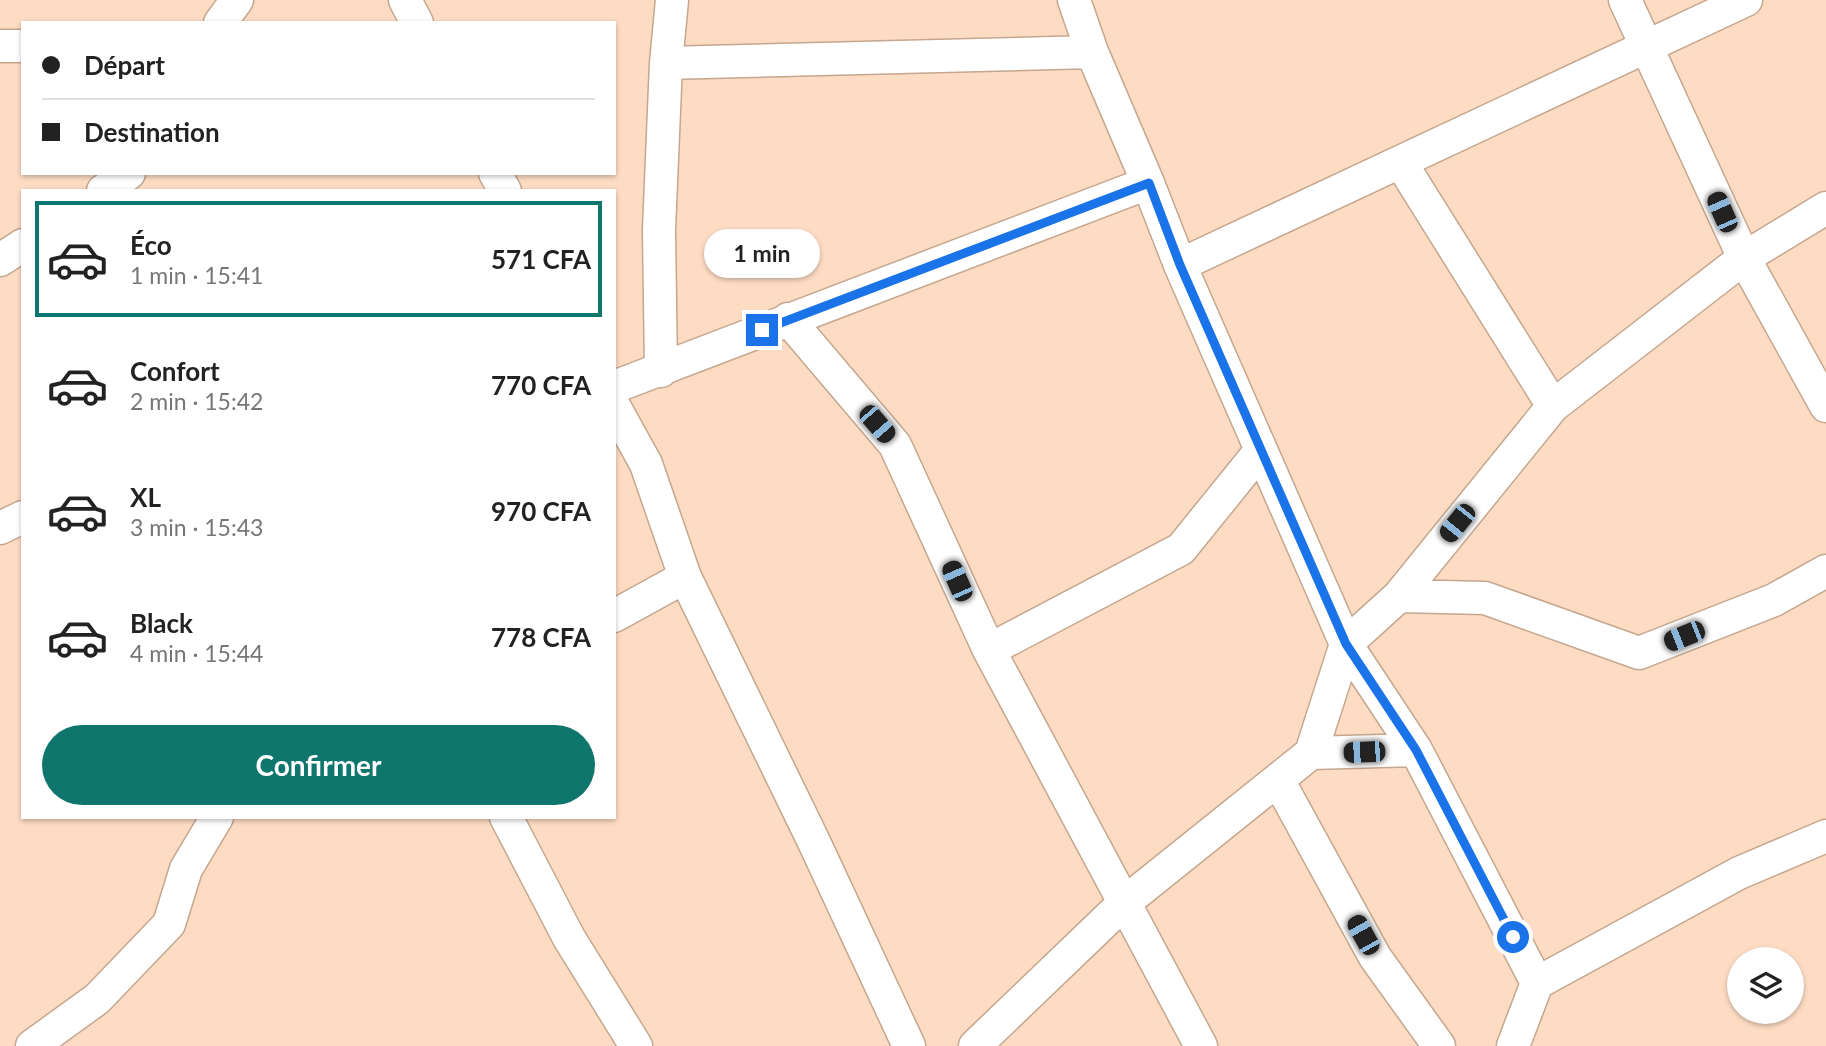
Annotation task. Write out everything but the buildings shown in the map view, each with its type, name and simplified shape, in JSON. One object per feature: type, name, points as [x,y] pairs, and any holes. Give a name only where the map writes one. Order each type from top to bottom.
[{"type":"street","points":[[221,21],[237,0]]},
{"type":"street","points":[[405,0],[416,21]]},
{"type":"street","points":[[661,371],[659,230],[666,63],[672,0]]},
{"type":"street","points":[[1074,0],[1092,52],[1149,183],[1180,265],[1346,644],[1416,750],[1537,983]]},
{"type":"street","points":[[1625,0],[1744,258],[1826,406]]},
{"type":"street","points":[[1180,265],[1746,0]]},
{"type":"street","points":[[0,46],[21,46]]},
{"type":"street","points":[[666,63],[1092,52]]},
{"type":"street","points":[[1401,163],[1553,407]]},
{"type":"street","points":[[106,189],[128,175]]},
{"type":"street","points":[[616,386],[1149,183]]},
{"type":"street","points":[[975,1046],[1124,903],[1311,754],[1346,644],[1399,596],[1553,407],[1744,258],[1826,208]]},
{"type":"street","points":[[0,260],[21,246]]},
{"type":"street","points":[[788,319],[895,444],[989,650],[1201,1046]]},
{"type":"street","points":[[616,410],[646,464],[685,577],[814,842],[909,1046]]},
{"type":"street","points":[[989,650],[1181,549],[1261,450]]},
{"type":"street","points":[[0,528],[21,518]]},
{"type":"street","points":[[1399,596],[1485,598],[1639,653],[1774,600],[1826,571]]},
{"type":"street","points":[[616,615],[685,577]]},
{"type":"street","points":[[1311,754],[1416,750]]},
{"type":"street","points":[[1279,780],[1375,957],[1439,1046]]},
{"type":"street","points":[[32,1046],[97,999],[169,924],[186,869],[216,819]]},
{"type":"street","points":[[507,819],[569,938],[636,1046]]},
{"type":"street","points":[[1513,1046],[1537,983],[1739,873],[1826,836]]},
{"type":"route","points":[[762,330],[1149,183],[1180,265],[1346,644],[1416,750],[1513,937]]}]
